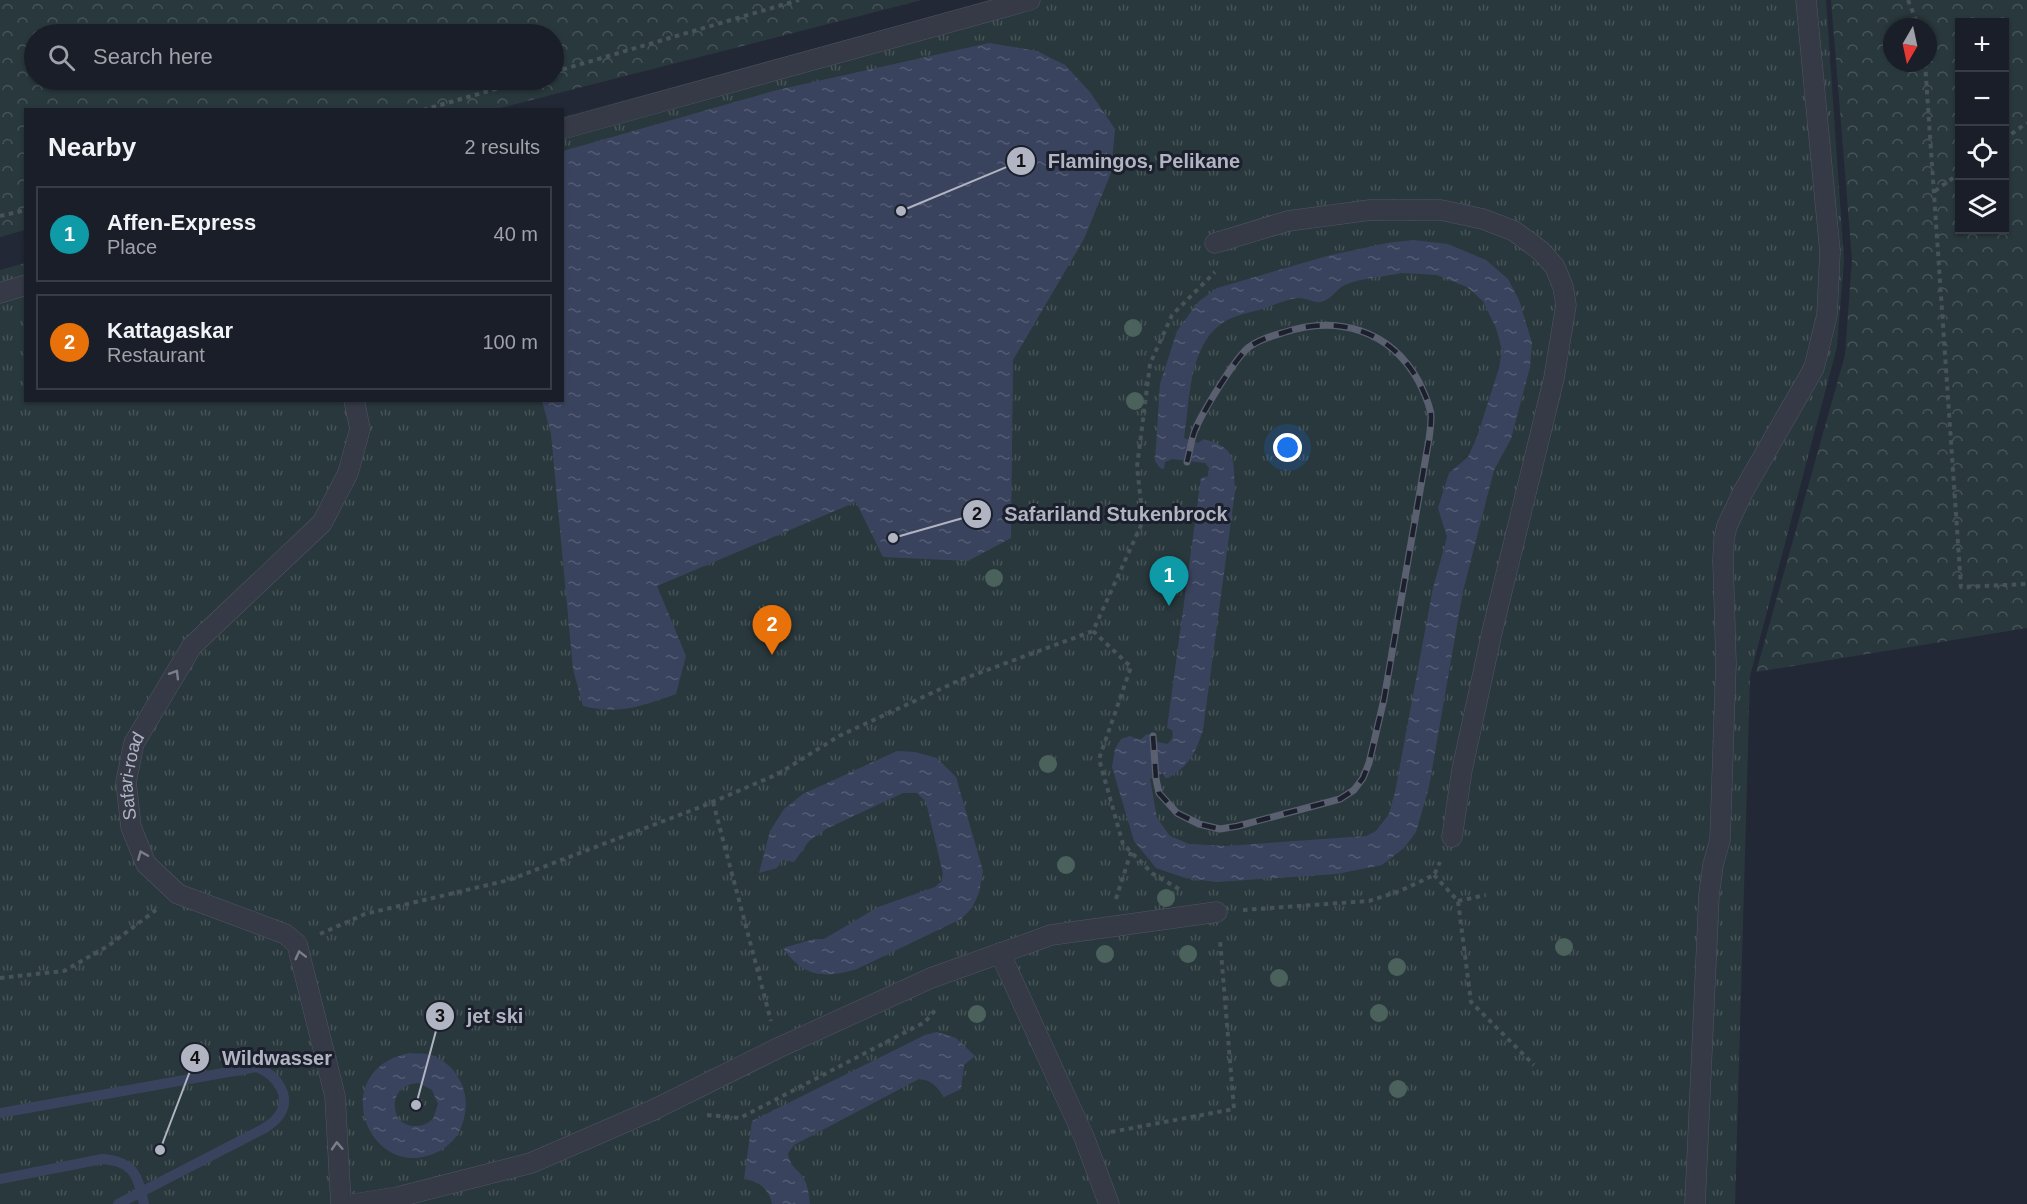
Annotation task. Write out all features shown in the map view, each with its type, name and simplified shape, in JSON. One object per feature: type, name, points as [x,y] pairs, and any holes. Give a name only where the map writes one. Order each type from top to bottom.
[{"type":"lane","points":[[564,128],[1030,0]]},
{"type":"lane","points":[[1695,1204],[1710,895],[1713,865],[1720,840],[1726,663],[1724,539],[1727,526],[1743,492],[1814,368],[1827,315],[1830,252],[1806,0]]},
{"type":"lane","points":[[1215,243],[1288,221],[1370,210],[1441,210],[1476,217],[1514,231],[1541,251],[1555,267],[1563,287],[1566,305],[1554,378],[1462,770],[1452,837]]},
{"type":"lane","points":[[0,293],[24,286]]},
{"type":"lane","name":"Safari-road","points":[[297,944],[285,934],[178,894],[146,864],[131,827],[126,782],[134,743],[192,646],[322,523],[348,473],[360,429],[354,402]]},
{"type":"lane","points":[[354,1204],[398,1197],[531,1163],[653,1110],[778,1048],[931,978],[1051,935],[1217,912]]},
{"type":"lane","points":[[297,944],[334,1096],[341,1204]]},
{"type":"lane","points":[[1000,953],[1084,1137],[1109,1204]]},
{"type":"path","points":[[564,69],[799,0]]},
{"type":"path","points":[[1908,0],[1915,18]]},
{"type":"path","points":[[1926,72],[1961,586],[2027,584]]},
{"type":"path","points":[[430,108],[492,90]]},
{"type":"path","points":[[2009,136],[2027,123]]},
{"type":"path","points":[[1934,192],[1955,176]]},
{"type":"path","points":[[0,216],[24,210]]},
{"type":"path","points":[[297,944],[365,914],[509,880],[713,802],[778,774],[839,736],[960,680],[1093,631],[1143,521],[1137,467],[1150,364],[1172,315],[1225,263],[1215,243]]},
{"type":"path","points":[[1093,631],[1131,667],[1099,759],[1123,844],[1153,874],[1217,912],[1369,901],[1400,891],[1434,875],[1452,837]]},
{"type":"path","points":[[713,802],[778,1048]]},
{"type":"path","points":[[1104,927],[1131,852]]},
{"type":"path","points":[[1434,875],[1458,901],[1471,1002],[1534,1065]]},
{"type":"path","points":[[0,978],[64,970],[108,946],[178,894]]},
{"type":"path","points":[[1458,901],[1486,895]]},
{"type":"path","points":[[1084,1137],[1234,1109],[1217,912]]},
{"type":"path","points":[[653,1110],[740,1118],[925,1022],[939,1005]]},
{"type":"green space","points":[[0,0],[922,0],[500,108],[24,108],[24,230],[0,237]]},
{"type":"green space","points":[[993,0],[1826,0],[1844,260],[1837,347],[1750,676],[1735,1204],[0,1204],[0,270],[24,263],[24,402],[564,402],[564,117]]},
{"type":"green space","points":[[1831,0],[2027,0],[2027,628],[1756,672],[1845,355],[1852,259]]},
{"type":"water","points":[[989,43],[1037,51],[1065,65],[1090,92],[1115,129],[1111,173],[1084,239],[1013,360],[1011,538],[968,561],[883,557],[856,502],[657,586],[686,656],[676,694],[631,708],[609,710],[583,706],[573,669],[551,434],[542,402],[564,402],[564,151],[777,90]]},
{"type":"water","points":[[1413,240],[1448,244],[1486,260],[1508,279],[1519,300],[1532,343],[1530,367],[1511,439],[1494,470],[1463,591],[1429,787],[1416,832],[1404,848],[1382,865],[1337,874],[1217,882],[1185,878],[1156,868],[1134,841],[1112,767],[1115,749],[1121,739],[1130,736],[1140,740],[1147,734],[1156,737],[1158,742],[1167,744],[1173,735],[1172,730],[1167,728],[1201,478],[1208,476],[1209,468],[1205,463],[1172,459],[1165,462],[1164,469],[1160,468],[1155,461],[1160,384],[1177,331],[1198,302],[1217,288],[1327,256],[1387,243]],"holes":[[[1401,273],[1437,275],[1467,287],[1483,301],[1496,328],[1502,350],[1499,368],[1477,437],[1468,457],[1449,473],[1438,508],[1447,537],[1433,588],[1389,814],[1376,831],[1366,836],[1226,846],[1189,844],[1170,836],[1157,818],[1150,779],[1163,773],[1165,778],[1168,778],[1182,768],[1194,752],[1203,730],[1235,491],[1232,457],[1228,451],[1204,439],[1198,443],[1184,438],[1192,376],[1202,347],[1210,334],[1225,321],[1284,301],[1299,298],[1321,302],[1347,284]]]},
{"type":"water","points":[[897,751],[915,752],[937,758],[956,777],[983,871],[979,893],[972,908],[961,919],[857,969],[834,974],[807,970],[798,965],[783,948],[814,939],[824,939],[878,907],[935,887],[942,881],[943,874],[926,802],[917,793],[903,793],[826,829],[809,841],[794,862],[781,860],[777,868],[759,873],[770,831],[784,809],[803,794]]},
{"type":"water","points":[[937,1032],[956,1038],[975,1056],[964,1065],[961,1089],[944,1097],[934,1085],[919,1079],[794,1145],[788,1153],[789,1158],[792,1165],[802,1175],[810,1204],[772,1204],[762,1187],[744,1179],[752,1121],[925,1035]]},
{"type":"water","points":[[409,1053],[427,1054],[445,1062],[458,1076],[466,1104],[459,1133],[451,1143],[433,1154],[412,1158],[393,1153],[378,1142],[368,1126],[363,1108],[365,1089],[374,1072],[391,1059]],"holes":[[[419,1083],[432,1090],[438,1104],[433,1119],[416,1126],[399,1120],[395,1101],[400,1090],[411,1084]]]},
{"type":"waterway","points":[[0,1113],[257,1067],[277,1081],[284,1103],[277,1118],[265,1128],[118,1204]]},
{"type":"waterway","points":[[0,1179],[102,1159],[113,1160],[133,1172],[137,1178],[144,1204]]},
{"type":"railway","points":[[1153,736],[1159,793],[1177,813],[1199,824],[1220,829],[1238,826],[1340,799],[1354,790],[1363,778],[1369,763],[1384,699],[1429,439],[1430,412],[1419,382],[1407,364],[1394,350],[1378,339],[1342,326],[1323,325],[1303,328],[1261,340],[1243,353],[1219,386],[1199,422],[1192,438],[1187,462]]},
{"type":"place","name":"Flamingos, Pelikane","points":[[901,211]]},
{"type":"place","name":"Safariland Stukenbrock","points":[[893,538]]},
{"type":"place","name":"Affen-Express","points":[[1169,606]]},
{"type":"place","name":"Kattagaskar","points":[[772,655]]},
{"type":"place","name":"jet ski","points":[[416,1105]]},
{"type":"place","name":"Wildwasser","points":[[160,1150]]}]
